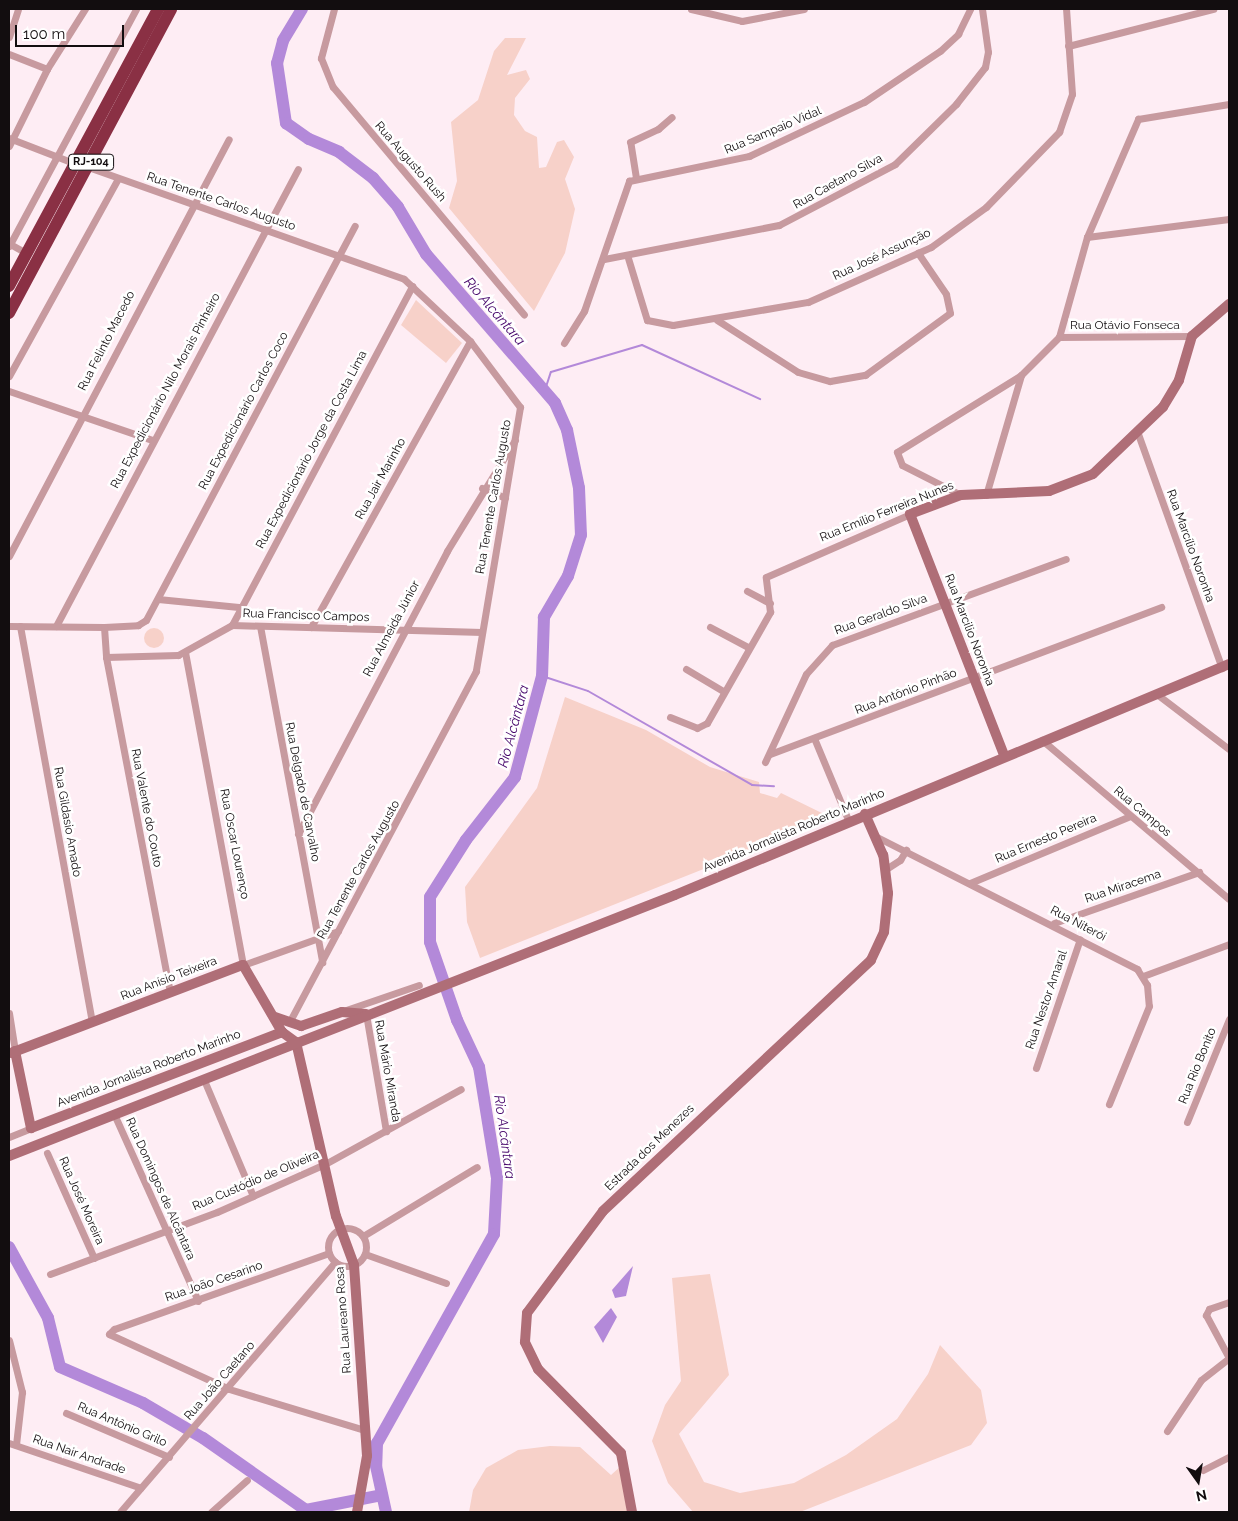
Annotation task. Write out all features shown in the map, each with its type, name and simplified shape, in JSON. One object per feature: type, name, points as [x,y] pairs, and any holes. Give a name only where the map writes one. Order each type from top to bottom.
[{"type":"highway","name":"RJ-104","points":[[9,313],[158,9]]},
{"type":"highway","name":"RJ-104","points":[[9,286],[26,253],[82,166],[171,9]]},
{"type":"main road","points":[[1192,336],[1229,304]]},
{"type":"main road","name":"Rua Emílio Ferreira Nunes","points":[[910,514],[961,495],[1049,491],[1078,482],[1137,431],[1172,395],[1192,336]]},
{"type":"main road","name":"Rua Marcilio Noronha","points":[[910,514],[1004,755]]},
{"type":"main road","name":"Avenida Jornalista Roberto Marinho","points":[[9,1156],[366,1014],[428,994],[849,822],[1004,755],[1158,695],[1226,666]]},
{"type":"main road","name":"Estrada dos Menezes","points":[[632,1512],[621,1452],[538,1369],[525,1342],[527,1313],[602,1211],[871,960],[888,915],[886,869],[877,837],[865,814]]},
{"type":"main road","name":"Rua Anísio Teixeira","points":[[12,1052],[243,964]]},
{"type":"main road","name":"Rua Oscar Lourenço","points":[[243,964],[282,1032]]},
{"type":"main road","name":"Avenida Jornalista Roberto Marinho","points":[[275,1017],[289,1022],[308,1025],[342,1012],[366,1014]]},
{"type":"main road","points":[[282,1032],[296,1042]]},
{"type":"main road","name":"Avenida Jornalista Roberto Marinho","points":[[31,1128],[282,1032]]},
{"type":"main road","name":"Rua Laureano Rosa","points":[[296,1042],[325,1164],[342,1229],[354,1265],[366,1472],[357,1512]]},
{"type":"main road","points":[[12,1052],[31,1128]]},
{"type":"main road","points":[[198,1064],[204,1080]]},
{"type":"street","points":[[9,37],[18,9]]},
{"type":"street","points":[[10,141],[47,69],[85,9]]},
{"type":"street","points":[[26,253],[9,245],[136,9]]},
{"type":"street","name":"Rua Augusto Rush","points":[[334,9],[321,58],[333,86],[524,315]]},
{"type":"street","points":[[691,9],[742,20],[804,9]]},
{"type":"street","name":"Rua Sampaio Vidal","points":[[636,178],[717,166],[749,156],[864,102],[940,52],[958,34],[970,9]]},
{"type":"street","name":"Rua Caetano Silva","points":[[604,259],[628,258],[779,225],[895,164],[956,104],[985,67],[988,52],[982,9]]},
{"type":"street","name":"Rua José Assunção","points":[[628,258],[647,320],[674,325],[717,320],[808,302],[918,253],[986,207],[1050,146],[1067,116],[1072,94],[1066,9]]},
{"type":"street","points":[[1068,46],[1213,9]]},
{"type":"street","points":[[9,54],[47,69]]},
{"type":"street","points":[[961,495],[902,465],[897,452],[1021,375],[1059,337],[1087,236],[1138,119],[1229,104]]},
{"type":"street","points":[[564,342],[584,311],[604,259],[624,192],[636,178],[630,142],[658,129],[672,117]]},
{"type":"street","name":"Rua Felinto Macedo","points":[[9,556],[191,204],[229,139]]},
{"type":"street","name":"Rua Tenente Carlos Augusto","points":[[10,141],[56,156],[117,180],[340,254],[412,286],[470,341],[519,401],[515,439],[476,671],[289,1022]]},
{"type":"street","name":"Rua Expedicionário Nilo Morais Pinheiro","points":[[56,626],[152,440],[298,169]]},
{"type":"street","points":[[9,376],[117,180]]},
{"type":"street","points":[[1087,236],[1229,219]]},
{"type":"street","name":"Rua Expedicionário Carlos Coco","points":[[156,602],[355,226]]},
{"type":"street","points":[[717,320],[798,372],[830,381],[865,375],[950,313],[946,294],[918,253]]},
{"type":"street","name":"Rua Expedicionário Jorge da Costa Lima","points":[[232,625],[239,607],[412,286]]},
{"type":"street","name":"Rua Otávio Fonseca","points":[[1059,337],[1192,336]]},
{"type":"street","name":"Rua Jair Marinho","points":[[311,627],[470,341]]},
{"type":"street","points":[[986,495],[1021,375]]},
{"type":"street","points":[[9,391],[80,418],[152,440]]},
{"type":"street","name":"Rua Marcílio Noronha","points":[[1137,431],[1226,666]]},
{"type":"street","name":"Rua Almeida Júnior","points":[[298,834],[403,631],[482,488],[515,439]]},
{"type":"street","points":[[482,488],[505,498]]},
{"type":"street","name":"Rua Emílio Ferreira Nunes","points":[[770,603],[764,581],[770,574],[910,514]]},
{"type":"street","name":"Rua Geraldo Silva","points":[[764,762],[770,754],[806,674],[832,645],[1066,559]]},
{"type":"street","points":[[670,717],[702,728],[770,612],[770,603],[747,591]]},
{"type":"street","points":[[9,626],[104,627],[138,625],[156,602]]},
{"type":"street","name":"Rua Francisco Campos","points":[[156,602],[239,607]]},
{"type":"street","name":"Rua Antônio Pinhão","points":[[770,754],[1161,606]]},
{"type":"street","name":"Rua Francisco Campos","points":[[106,657],[185,652],[232,625],[482,632]]},
{"type":"street","name":"Rua Gildasio Amado","points":[[20,626],[92,1022]]},
{"type":"street","name":"Rua Delgado de Carvalho","points":[[260,626],[322,962]]},
{"type":"street","name":"Rua Valente do Couto","points":[[104,627],[106,657],[170,992]]},
{"type":"street","points":[[710,627],[748,647]]},
{"type":"street","name":"Rua Oscar Lourenço","points":[[185,652],[243,964]]},
{"type":"street","points":[[686,669],[723,690]]},
{"type":"street","points":[[1158,695],[1229,749]]},
{"type":"street","points":[[814,738],[849,822]]},
{"type":"street","name":"Rua Campos","points":[[1042,740],[1229,899]]},
{"type":"street","name":"Rua Ernesto Pereira","points":[[970,883],[1130,816]]},
{"type":"street","name":"Rua Niterói","points":[[877,837],[1054,923],[1080,939],[1124,961],[1143,976]]},
{"type":"street","points":[[886,869],[900,860],[906,850]]},
{"type":"street","name":"Rua Miracema","points":[[1054,923],[1199,872]]},
{"type":"street","name":"Rua Anísio Teixeira","points":[[243,964],[338,930]]},
{"type":"street","name":"Rua Nestor Amaral","points":[[1036,1068],[1080,939]]},
{"type":"street","points":[[1108,1104],[1147,1016],[1149,994],[1143,976],[1229,944]]},
{"type":"street","name":"Avenida Jornalista Roberto Marinho","points":[[342,1012],[419,985]]},
{"type":"street","points":[[9,1013],[12,1052]]},
{"type":"street","name":"Rua Mário Miranda","points":[[366,1014],[386,1131]]},
{"type":"street","name":"Rua Rio Bonito","points":[[1187,1122],[1229,1019]]},
{"type":"street","points":[[204,1080],[253,1196]]},
{"type":"street","name":"Rua Custódio de Oliveira","points":[[50,1274],[253,1196],[325,1164],[461,1089]]},
{"type":"street","name":"Rua Domingos de Alcântara","points":[[114,1114],[198,1301]]},
{"type":"street","name":"Avenida Jornalista Roberto Marinho","points":[[9,1136],[31,1128]]},
{"type":"street","name":"Rua José Moreira","points":[[47,1153],[94,1258]]},
{"type":"street","points":[[365,1254],[354,1265],[335,1262],[329,1253],[329,1240],[342,1229],[363,1236],[477,1167]]},
{"type":"street","points":[[363,1236],[365,1254]]},
{"type":"street","name":"Rua João Cesarino","points":[[229,1389],[109,1334],[114,1329],[198,1301],[329,1253]]},
{"type":"street","points":[[365,1254],[446,1283]]},
{"type":"street","name":"Rua João Caetano","points":[[120,1512],[229,1389],[335,1262]]},
{"type":"street","points":[[1167,1431],[1201,1380],[1229,1358],[1206,1315],[1209,1309],[1229,1302]]},
{"type":"street","points":[[9,1340],[22,1392],[12,1444]]},
{"type":"street","points":[[229,1389],[365,1430]]},
{"type":"street","name":"Rua Antônio Grilo","points":[[66,1413],[169,1457]]},
{"type":"street","name":"Rua Nair Andrade","points":[[12,1444],[141,1488]]},
{"type":"street","points":[[1203,1470],[1229,1458]]},
{"type":"street","points":[[212,1512],[247,1480]]},
{"type":"shaded area","points":[[505,38],[526,38],[507,75],[526,70],[530,79],[515,98],[514,115],[525,131],[537,137],[539,168],[546,167],[557,142],[564,140],[574,157],[565,179],[575,209],[565,253],[534,311],[449,208],[457,181],[451,122],[478,100],[494,51]]},
{"type":"shaded area","points":[[416,300],[462,343],[446,363],[401,325]]},
{"type":"shaded area","points":[[154,628],[161,631],[164,638],[161,645],[154,648],[147,645],[144,638],[147,631]]},
{"type":"shaded area","points":[[565,697],[646,730],[710,767],[759,782],[760,793],[777,798],[781,793],[832,818],[480,958],[467,922],[465,887],[537,788]]},
{"type":"shaded area","points":[[633,1266],[626,1296],[615,1298],[612,1290]]},
{"type":"shaded area","points":[[710,1274],[729,1375],[679,1434],[704,1482],[740,1493],[794,1483],[846,1455],[897,1419],[928,1374],[940,1345],[981,1390],[987,1423],[971,1445],[800,1512],[693,1512],[668,1483],[652,1441],[665,1405],[681,1381],[672,1278]]},
{"type":"shaded area","points":[[611,1308],[617,1317],[603,1343],[594,1327]]},
{"type":"shaded area","points":[[550,1446],[580,1447],[611,1475],[621,1466],[627,1512],[469,1512],[473,1490],[486,1468],[518,1450]]},
{"type":"waterway","name":"Rio Alcântara","points":[[302,9],[283,41],[277,63],[286,123],[309,139],[339,152],[373,178],[398,207],[426,254],[555,403],[567,430],[579,488],[581,535],[568,576],[544,617],[542,676],[515,777],[466,840],[430,897],[430,942],[457,1020],[479,1067],[497,1178],[494,1234],[377,1443],[376,1466],[386,1512]]},
{"type":"waterway","points":[[545,390],[551,372],[642,345],[760,399]]},
{"type":"waterway","points":[[542,676],[588,691],[752,785],[774,786]]},
{"type":"waterway","points":[[9,1247],[48,1318],[60,1367],[143,1403],[203,1438],[306,1510],[382,1495]]}]
